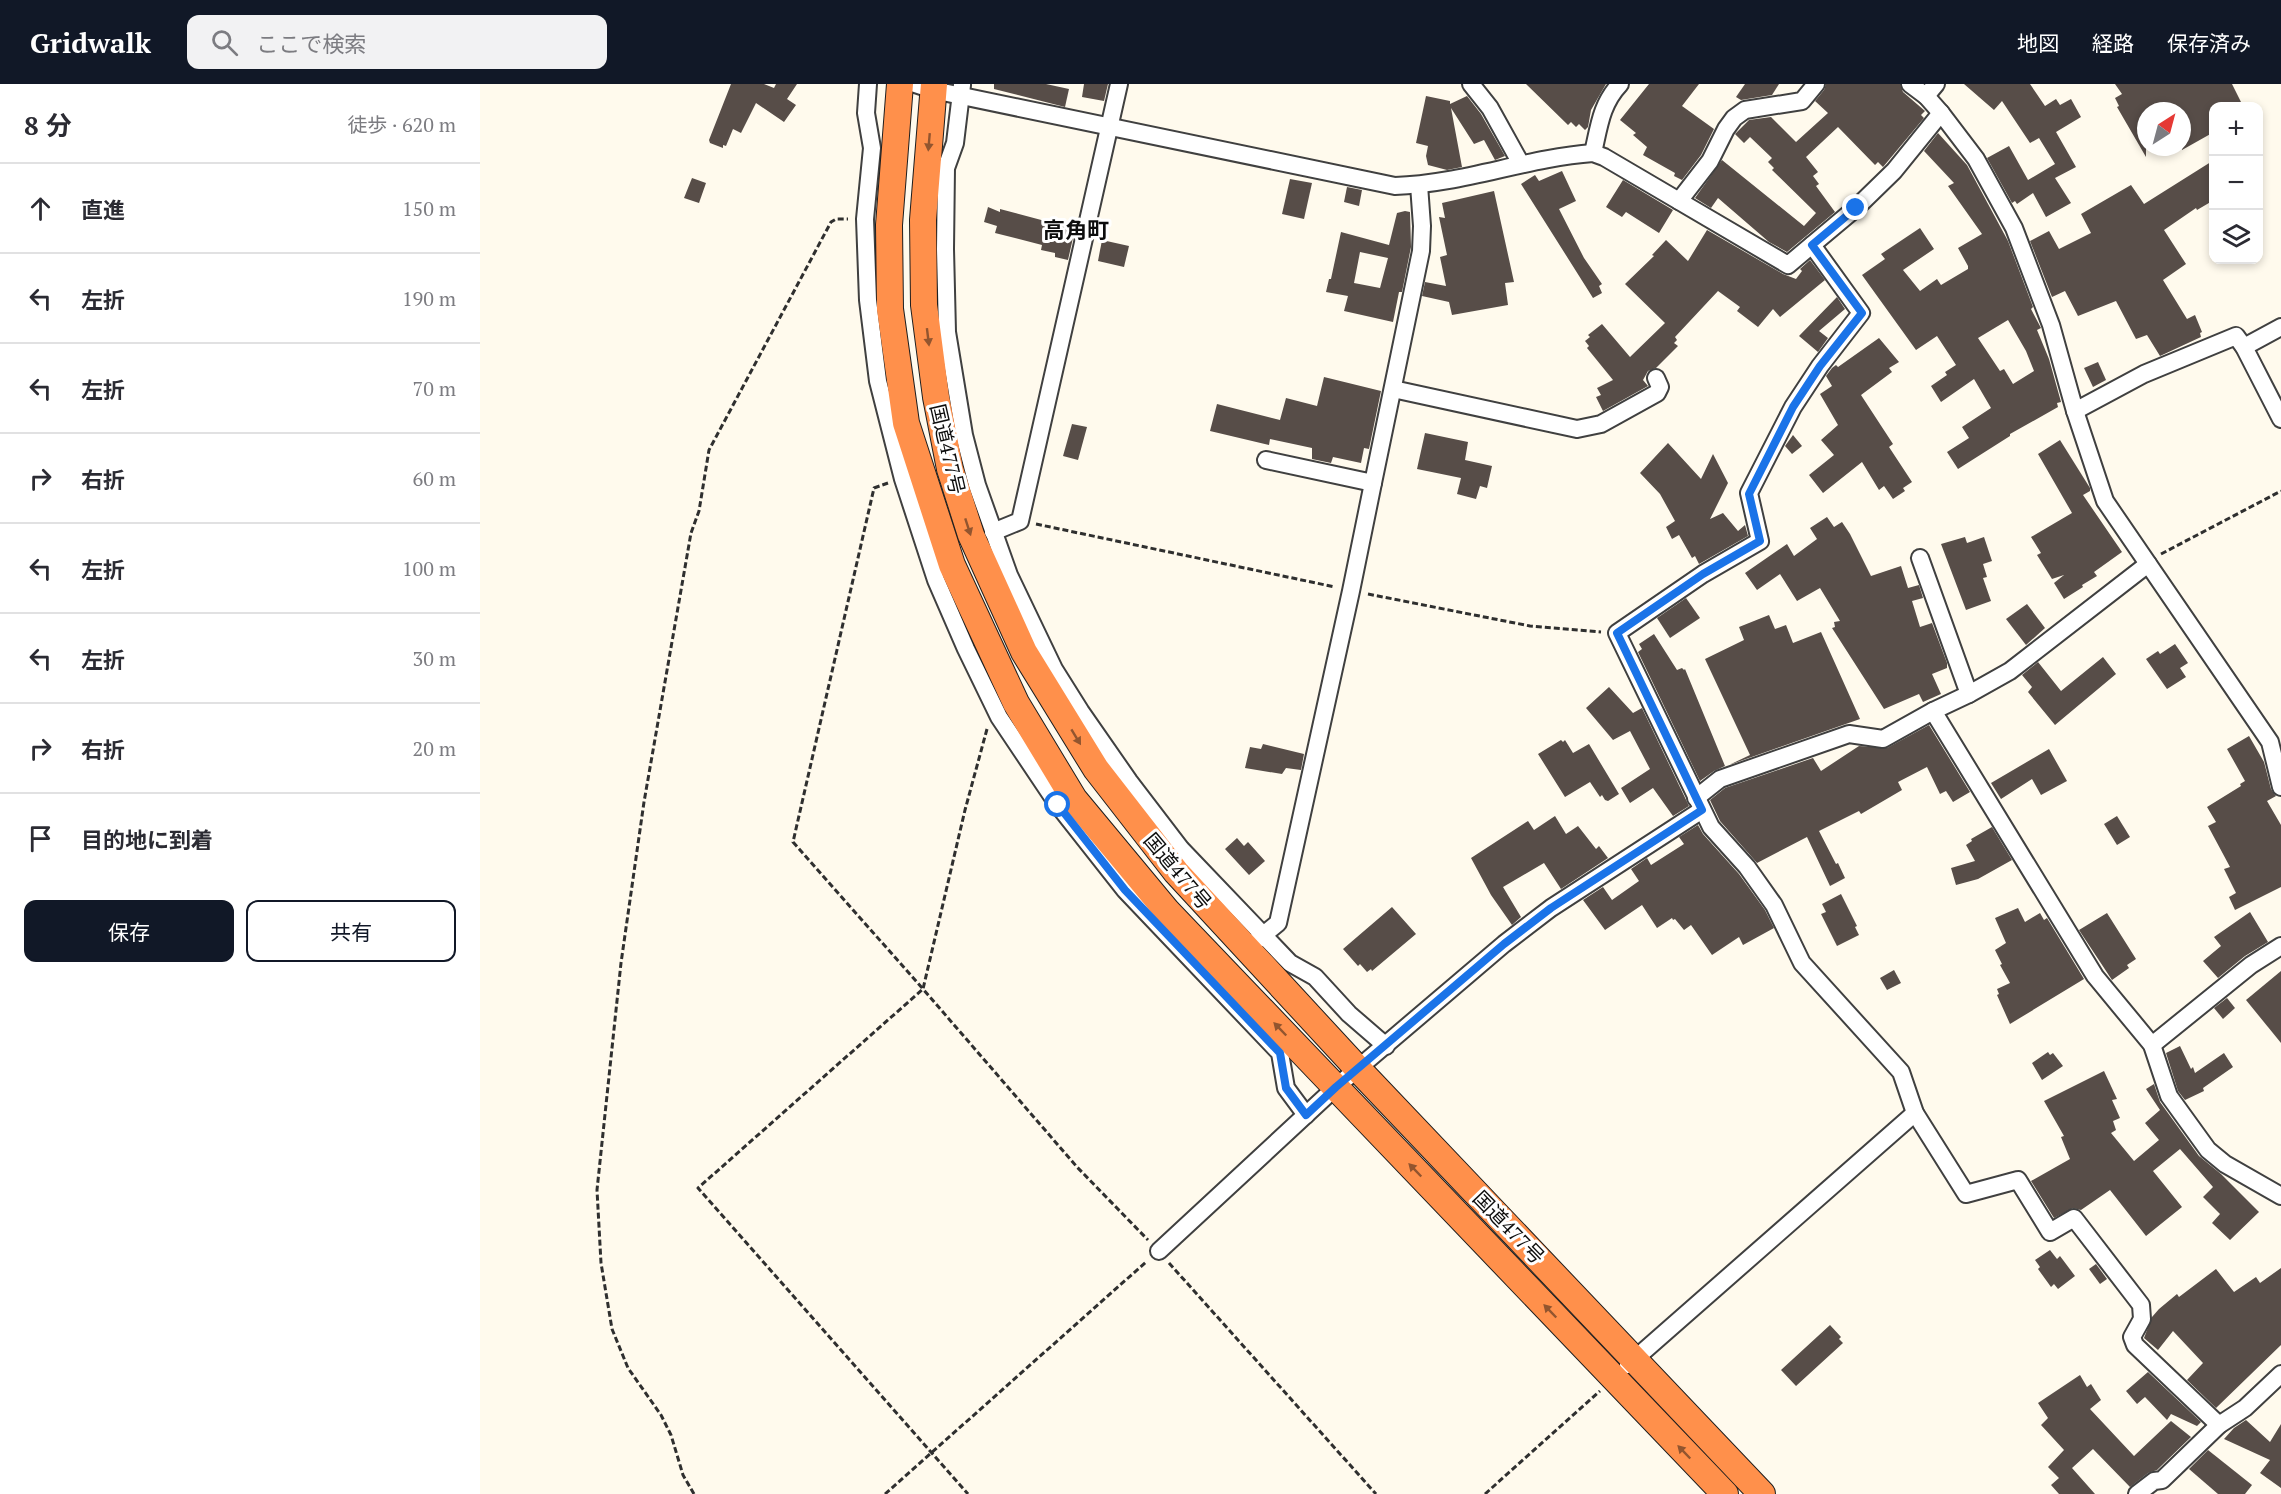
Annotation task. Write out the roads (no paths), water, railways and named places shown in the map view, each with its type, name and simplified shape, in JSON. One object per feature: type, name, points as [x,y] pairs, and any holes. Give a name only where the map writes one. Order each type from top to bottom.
[{"type":"highway","name":"国道477号","points":[[900,84],[889,225],[890,309],[906,423],[952,565],[1016,703],[1074,799],[1167,911],[1725,1494]]},
{"type":"highway","name":"国道477号","points":[[927,86],[923,220],[924,305],[936,397],[950,469],[971,535],[1024,652],[1096,769],[1176,872],[1255,942],[1358,1069],[1762,1494]]},
{"type":"street","points":[[868,84],[866,113],[872,148],[864,219],[868,300],[878,381],[903,479],[936,580],[999,717],[1058,805],[1125,890],[1280,1053],[1286,1088],[1306,1115]]},
{"type":"street","points":[[993,532],[1020,521],[1119,84]]},
{"type":"street","points":[[1471,84],[1490,108],[1521,164]]},
{"type":"street","points":[[1593,153],[1603,107],[1611,93],[1620,84]]},
{"type":"street","points":[[1679,201],[1710,161],[1734,118],[1745,110],[1802,101],[1816,84]]},
{"type":"street","points":[[1910,84],[1931,90],[1941,113],[1976,159],[2014,228],[2051,325],[2075,411],[2105,501],[2270,742],[2281,787]]},
{"type":"street","points":[[927,86],[961,90],[1109,127],[1395,186],[1419,185],[1521,164],[1593,153],[1604,157],[1788,265],[1894,171],[1941,113]]},
{"type":"street","points":[[961,90],[955,143],[946,168],[947,332],[964,435],[977,485],[993,532],[1030,621],[1054,669],[1081,712],[1181,849],[1255,942],[1315,977],[1349,1014],[1386,1046]]},
{"type":"street","points":[[1255,942],[1278,923],[1352,591],[1421,251],[1419,185]]},
{"type":"street","points":[[1812,245],[1862,313],[1820,366],[1793,407],[1749,494],[1760,541],[1703,574],[1617,633],[1711,827],[1747,867],[1774,905],[1802,963],[1902,1071],[1915,1113],[1966,1194],[2018,1180],[2050,1232],[2074,1218],[2141,1305],[2142,1318],[2132,1337],[2135,1345],[2219,1425]]},
{"type":"street","points":[[2244,347],[2281,327]]},
{"type":"street","points":[[2075,411],[2144,374],[2236,336],[2281,419]]},
{"type":"street","points":[[1393,389],[1577,429],[1601,424],[1657,393],[1660,387],[1656,378]]},
{"type":"street","points":[[1266,460],[1373,483]]},
{"type":"street","points":[[1920,558],[1969,694]]},
{"type":"street","points":[[1159,1251],[1336,1087],[1504,944],[1551,908],[1699,804],[1720,779],[1849,734],[1883,739],[2010,671],[2148,564]]},
{"type":"street","points":[[1933,711],[2095,976],[2152,1045],[2169,1096],[2208,1150],[2225,1164],[2281,1196]]},
{"type":"street","points":[[2152,1045],[2251,965],[2281,946]]},
{"type":"street","points":[[1614,1378],[1915,1113]]},
{"type":"street","points":[[2137,1494],[2154,1481],[2166,1487],[2219,1425],[2246,1407],[2281,1374]]},
{"type":"district","name":"高角町","points":[[1076,229]]}]
